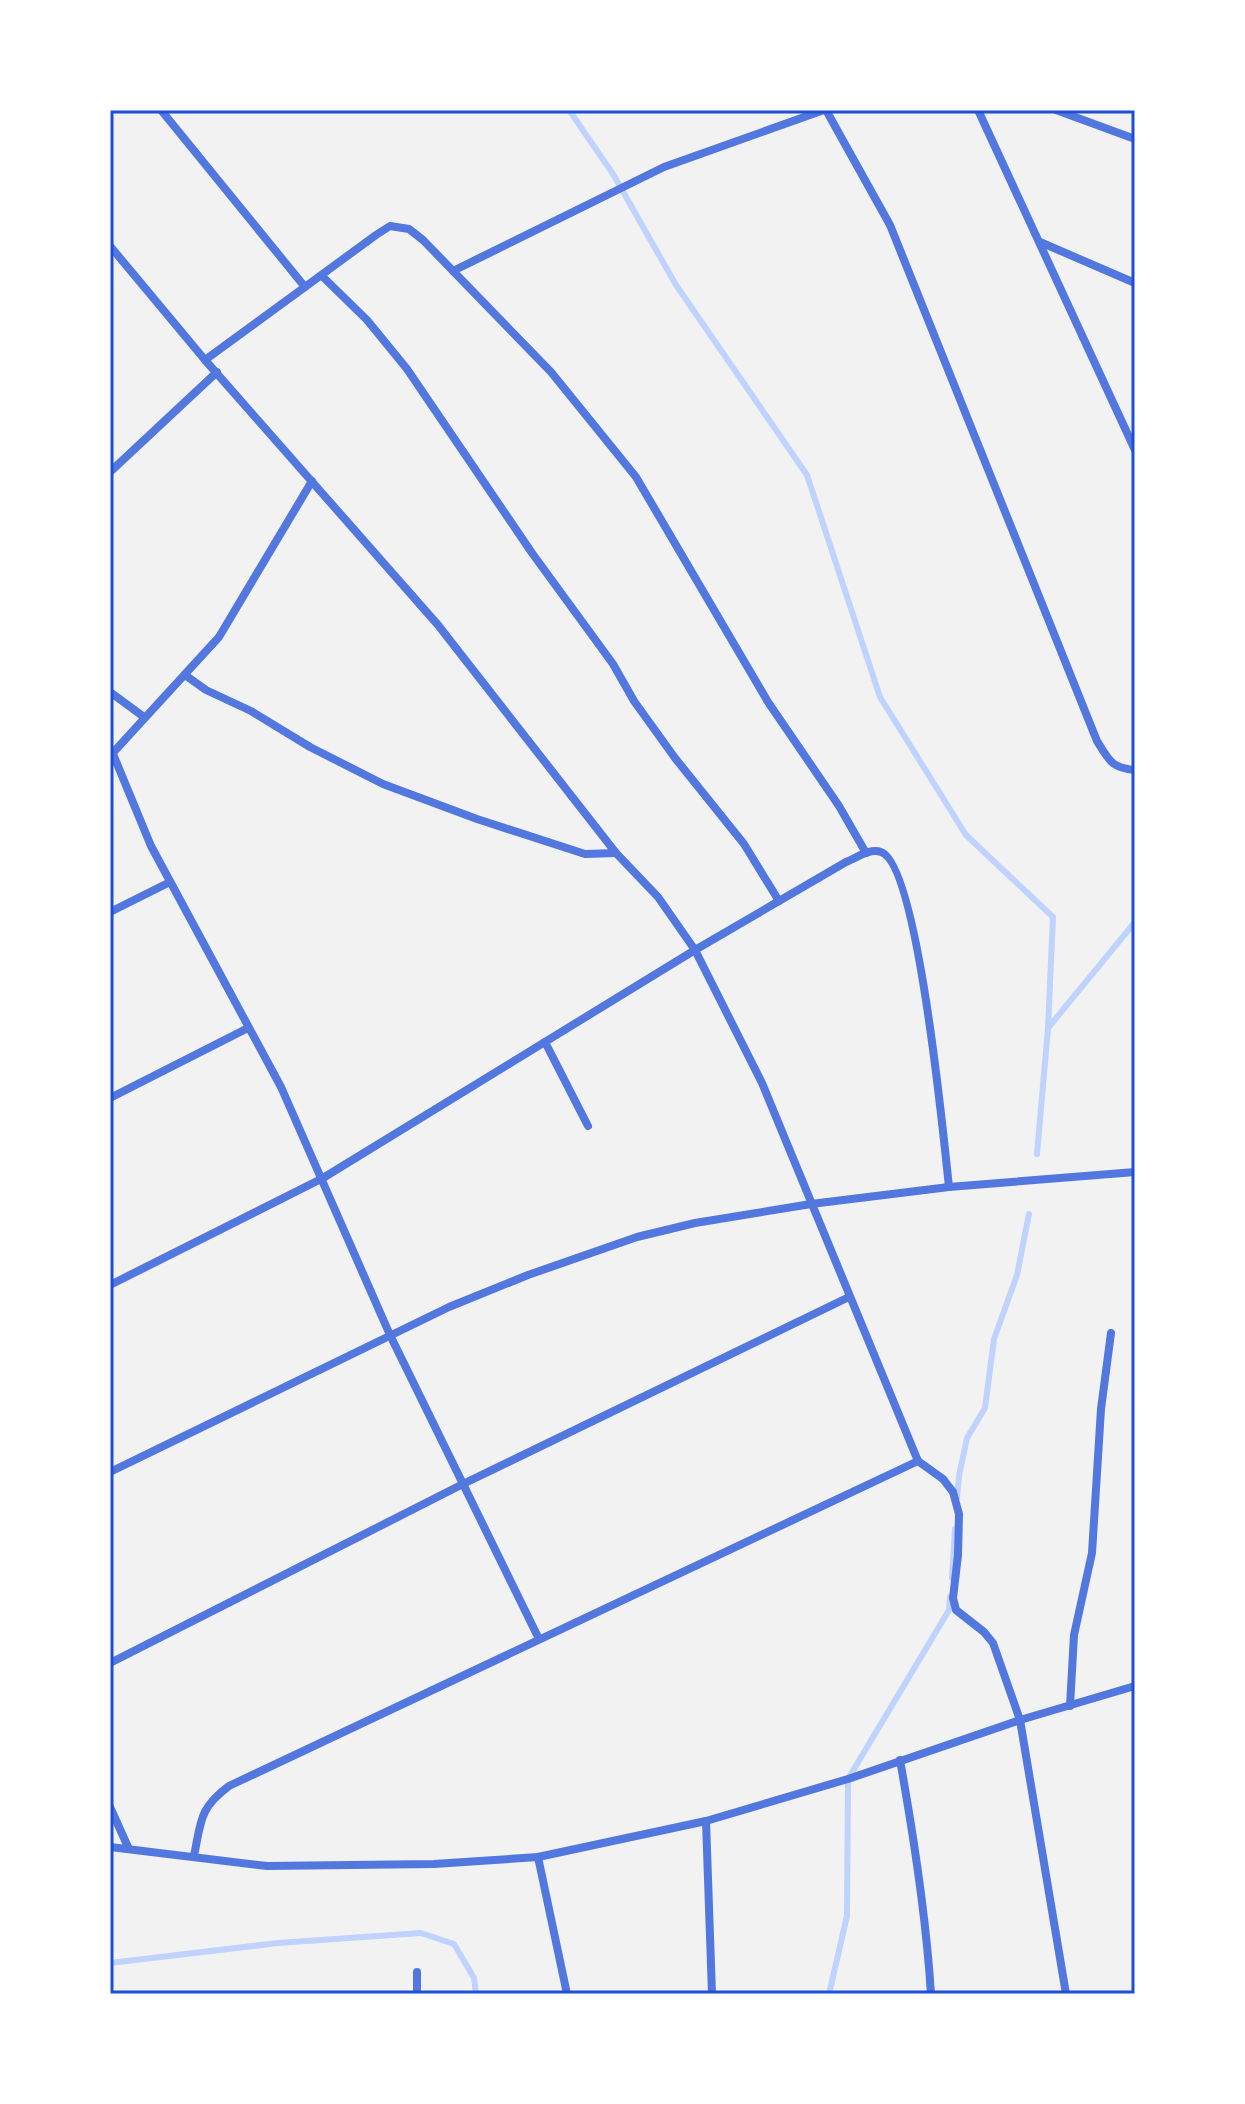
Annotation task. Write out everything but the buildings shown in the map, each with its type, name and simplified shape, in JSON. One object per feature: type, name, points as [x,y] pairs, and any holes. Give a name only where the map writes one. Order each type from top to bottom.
[{"type":"street","points":[[161,110],[305,287]]},
{"type":"street","points":[[453,271],[664,167],[825,110],[890,225],[1097,741],[1111,762],[1120,769],[1135,770]]},
{"type":"street","points":[[978,110],[1135,450]]},
{"type":"street","points":[[1056,110],[1135,139]]},
{"type":"street","points":[[205,360],[390,226],[409,229],[551,372],[636,477],[768,702],[839,806],[866,853]]},
{"type":"street","points":[[1040,242],[1135,283]]},
{"type":"street","points":[[110,246],[205,360],[438,625],[616,853],[658,897],[695,950],[762,1083],[918,1461],[943,1479],[953,1492],[959,1514],[953,1598],[956,1610],[993,1643],[1020,1720],[1066,1994]]},
{"type":"street","points":[[322,276],[367,320],[407,369],[532,553],[613,664],[634,701],[744,844],[779,901]]},
{"type":"street","points":[[110,472],[217,372]]},
{"type":"street","points":[[1125,425],[1135,421]]},
{"type":"street","points":[[312,481],[234,615],[204,656],[144,717],[112,755],[151,846],[281,1087],[390,1335],[539,1639]]},
{"type":"street","points":[[185,675],[206,690],[251,711],[310,747],[383,784],[585,854],[616,853]]},
{"type":"street","points":[[110,692],[144,717]]},
{"type":"street","points":[[110,1285],[323,1178],[695,950],[866,853],[881,852],[889,857],[898,875],[906,906],[931,1024],[949,1187]]},
{"type":"street","points":[[110,912],[170,882]]},
{"type":"street","points":[[110,1098],[248,1028]]},
{"type":"street","points":[[545,1042],[588,1126]]},
{"type":"street","points":[[110,1472],[449,1307],[528,1275],[637,1237],[695,1223],[811,1204],[949,1187],[1135,1172]]},
{"type":"street","points":[[110,1663],[463,1484],[849,1297]]},
{"type":"street","points":[[1070,1706],[1074,1635],[1092,1553],[1101,1409],[1111,1333]]},
{"type":"street","points":[[194,1856],[210,1800],[229,1786],[918,1461]]},
{"type":"street","points":[[110,1847],[267,1866],[355,1866],[538,1857],[706,1821],[848,1779],[1020,1720],[1135,1686]]},
{"type":"street","points":[[900,1760],[927,1928],[931,1994]]},
{"type":"street","points":[[110,1807],[128,1847]]},
{"type":"street","points":[[706,1821],[712,1994]]},
{"type":"street","points":[[538,1857],[567,1994]]},
{"type":"street","points":[[417,1972],[417,1994]]},
{"type":"waterway","points":[[569,110],[613,174],[676,285],[807,475],[880,697],[966,835],[1053,917],[1048,1028]]},
{"type":"waterway","points":[[1037,1154],[1048,1028],[1135,922]]},
{"type":"waterway","points":[[957,1498],[967,1438],[985,1408],[994,1339],[1017,1275],[1029,1214]]},
{"type":"waterway","points":[[952,1578],[955,1529]]},
{"type":"waterway","points":[[829,1994],[847,1916],[848,1779],[949,1610],[950,1597]]},
{"type":"waterway","points":[[110,1963],[278,1943],[421,1933],[454,1944],[474,1978],[476,1994]]}]
